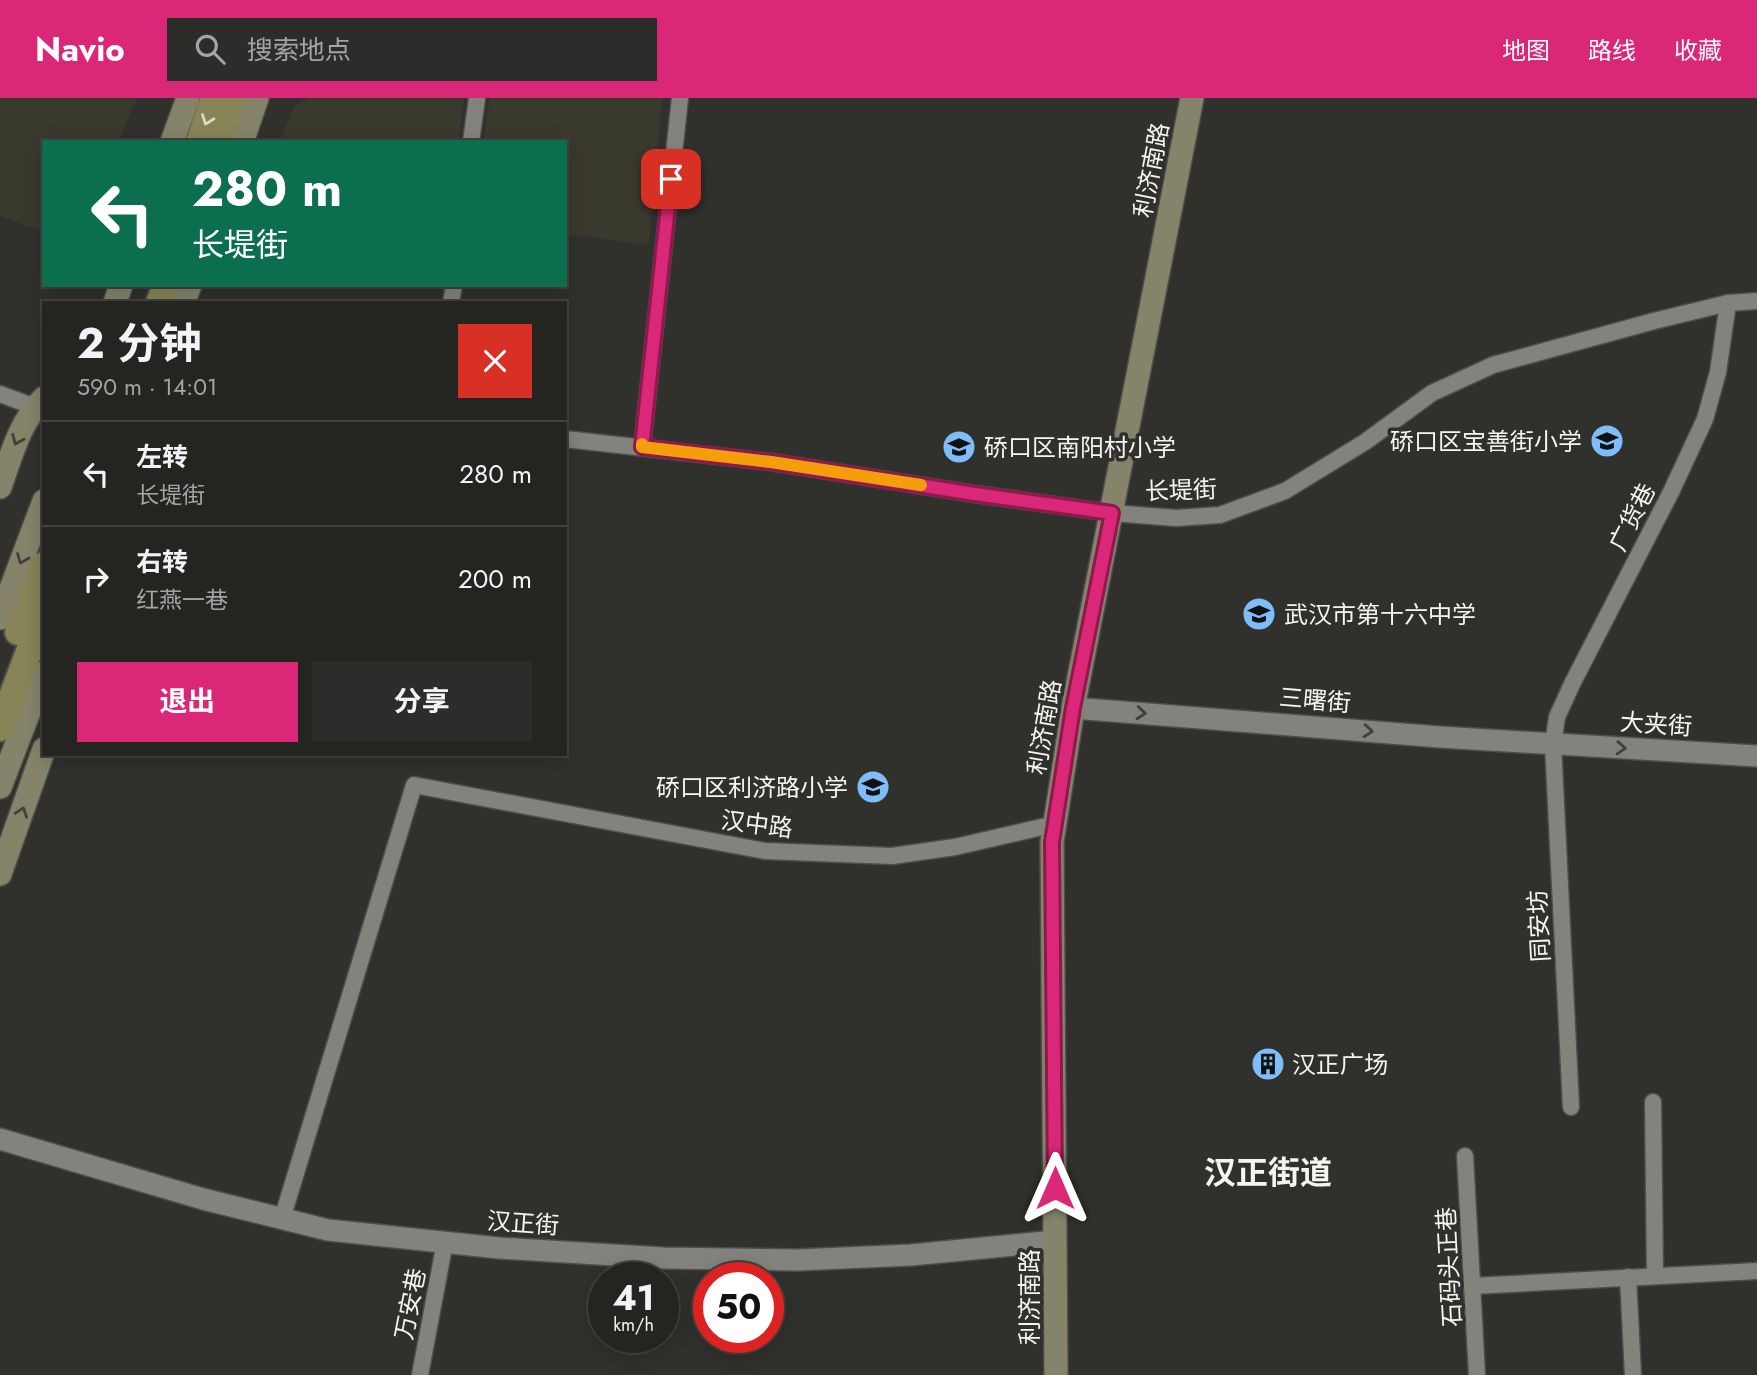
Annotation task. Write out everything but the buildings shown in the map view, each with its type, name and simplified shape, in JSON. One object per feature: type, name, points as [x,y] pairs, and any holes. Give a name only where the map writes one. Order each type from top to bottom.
[{"type":"main road","points":[[173,140],[188,98]]},
{"type":"main road","points":[[200,140],[215,98]]},
{"type":"main road","name":"利济南路","points":[[1056,1375],[1052,842],[1073,708],[1192,98]]},
{"type":"main road","points":[[221,140],[251,100]]},
{"type":"main road","points":[[242,140],[251,100]]},
{"type":"main road","points":[[0,486],[18,435],[39,402]]},
{"type":"main road","points":[[0,618],[42,506]]},
{"type":"main road","points":[[0,680],[42,570]]},
{"type":"main road","points":[[0,788],[9,735],[42,619]]},
{"type":"main road","points":[[9,735],[42,677]]},
{"type":"main road","points":[[0,874],[42,755]]},
{"type":"street","points":[[471,140],[477,98]]},
{"type":"street","points":[[642,447],[680,98]]},
{"type":"street","name":"长堤街","points":[[567,439],[771,462],[1112,513],[1176,518],[1220,515],[1285,491],[1365,442],[1433,393],[1493,365],[1727,303],[1757,301]]},
{"type":"street","name":"广货巷","points":[[1553,744],[1557,717],[1572,684],[1671,492],[1705,419],[1718,372],[1727,303]]},
{"type":"street","points":[[0,394],[39,402]]},
{"type":"street","name":"三曙街","points":[[1073,708],[1553,744]]},
{"type":"street","name":"大夹街","points":[[1553,744],[1757,756]]},
{"type":"street","name":"同安坊","points":[[1553,744],[1571,1107]]},
{"type":"street","name":"汉中路","points":[[282,1219],[414,785],[765,851],[892,856],[954,847],[1055,824]]},
{"type":"street","points":[[1653,1102],[1655,1276]]},
{"type":"street","name":"汉正街","points":[[0,1139],[203,1199],[328,1230],[499,1248],[650,1257],[797,1261],[911,1255],[1055,1241]]},
{"type":"street","name":"石码头正巷","points":[[1465,1156],[1477,1375]]},
{"type":"street","name":"万安巷","points":[[420,1375],[445,1242]]},
{"type":"street","points":[[1472,1286],[1757,1271]]},
{"type":"street","points":[[1628,1277],[1633,1375]]},
{"type":"shaded area","points":[[0,98],[137,98],[119,140],[42,140],[42,231],[0,216]]},
{"type":"shaded area","points":[[308,98],[464,98],[459,140],[281,140],[294,106]]},
{"type":"shaded area","points":[[490,98],[662,98],[649,245],[567,234],[567,140],[483,140]]},
{"type":"slow traffic","points":[[642,444],[642,447],[771,462],[921,485]]},
{"type":"place","name":"硚口区宝善街小学","points":[[1607,441]]},
{"type":"place","name":"硚口区南阳村小学","points":[[959,447]]},
{"type":"place","name":"武汉市第十六中学","points":[[1259,614]]},
{"type":"place","name":"硚口区利济路小学","points":[[873,787]]},
{"type":"place","name":"汉正广场","points":[[1268,1064]]},
{"type":"district","name":"汉正街道","points":[[1268,1173]]},
{"type":"route","points":[[671,179],[642,447],[771,462],[1112,513],[1073,708],[1052,842],[1055,1188]]}]
